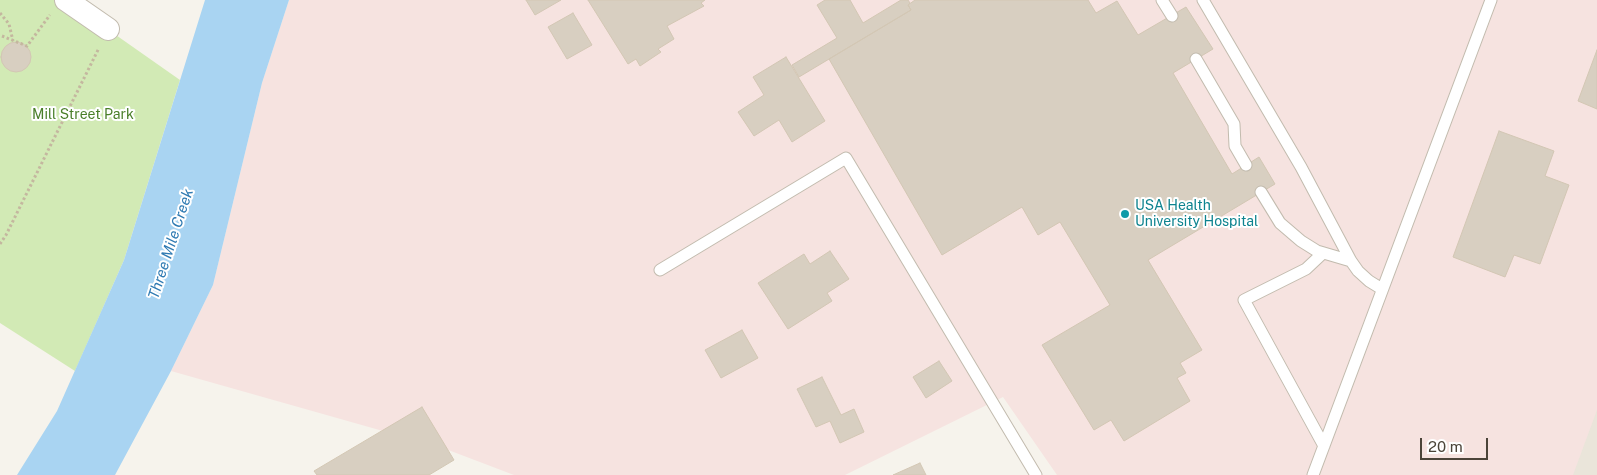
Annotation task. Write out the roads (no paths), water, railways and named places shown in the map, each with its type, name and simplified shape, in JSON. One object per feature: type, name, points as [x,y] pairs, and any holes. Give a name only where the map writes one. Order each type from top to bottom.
[{"type":"street","points":[[61,4],[108,29]]},
{"type":"lane","points":[[1162,0],[1172,16]]},
{"type":"lane","points":[[1203,0],[1301,167],[1351,261],[1369,281],[1382,289]]},
{"type":"lane","points":[[1313,475],[1491,0]]},
{"type":"lane","points":[[1196,59],[1234,124],[1235,146],[1246,165]]},
{"type":"lane","points":[[660,270],[846,158],[1036,475]]},
{"type":"lane","points":[[1261,192],[1275,216],[1287,230],[1301,241],[1323,253],[1351,261]]},
{"type":"lane","points":[[1323,253],[1306,269],[1244,300],[1324,446]]},
{"type":"water","name":"Three Mile Creek","points":[[205,0],[289,0],[262,83],[213,285],[171,371],[115,475],[17,475],[57,411],[124,260]]},
{"type":"place","name":"USA Health University Hospital","points":[[1125,214]]},
{"type":"park label","name":"Mill Street Park","points":[[83,115]]}]
